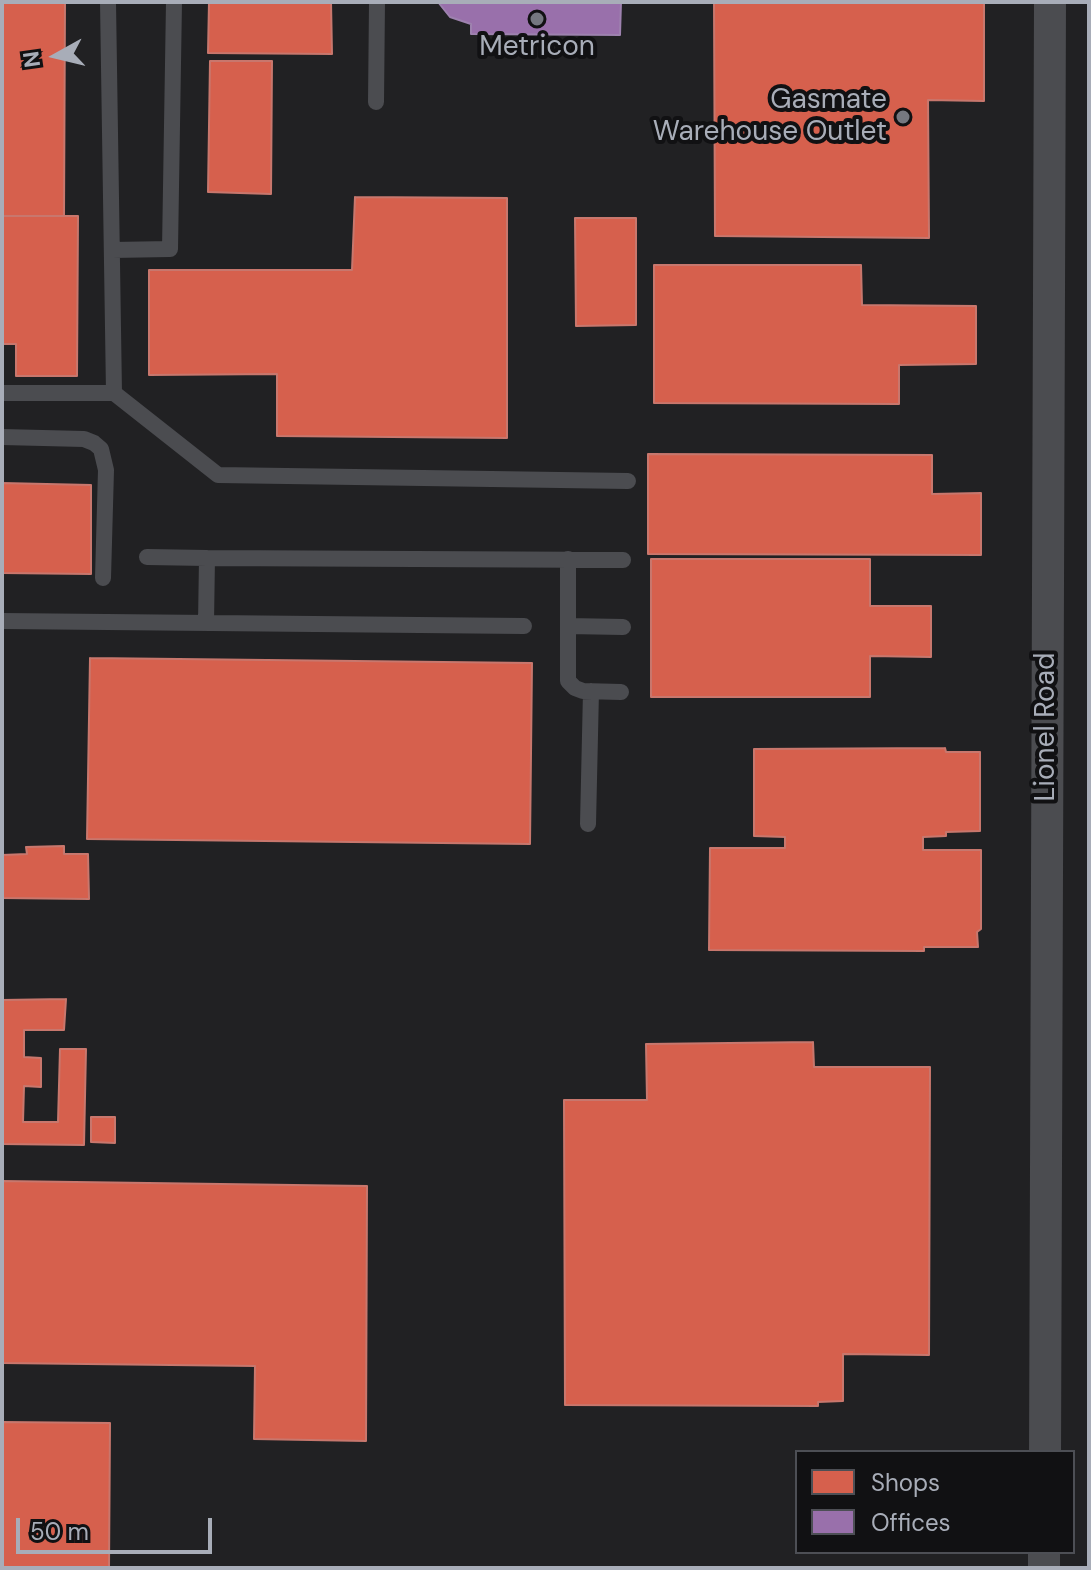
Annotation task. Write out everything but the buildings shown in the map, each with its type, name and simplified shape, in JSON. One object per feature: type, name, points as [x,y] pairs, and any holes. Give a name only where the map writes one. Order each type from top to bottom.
[{"type":"street","name":"Lionel Road","points":[[1045,1450],[1050,2]]},
{"type":"lane","points":[[108,2],[114,393]]},
{"type":"lane","points":[[112,250],[170,249],[174,2]]},
{"type":"lane","points":[[376,102],[377,2]]},
{"type":"lane","points":[[2,393],[114,393],[218,475],[628,481]]},
{"type":"lane","points":[[2,437],[84,439],[101,449],[106,470],[103,578]]},
{"type":"lane","points":[[147,557],[623,560]]},
{"type":"lane","points":[[206,623],[207,558]]},
{"type":"lane","points":[[568,559],[568,681],[575,688],[621,692]]},
{"type":"lane","points":[[2,621],[524,626]]},
{"type":"lane","points":[[568,626],[623,627]]},
{"type":"lane","points":[[588,824],[591,691]]},
{"type":"shaded area","points":[[2,2],[1089,2],[1089,1568],[2,1568]]},
{"type":"place","name":"Metricon","points":[[537,19]]},
{"type":"place","name":"Gasmate Warehouse Outlet","points":[[903,117]]}]
